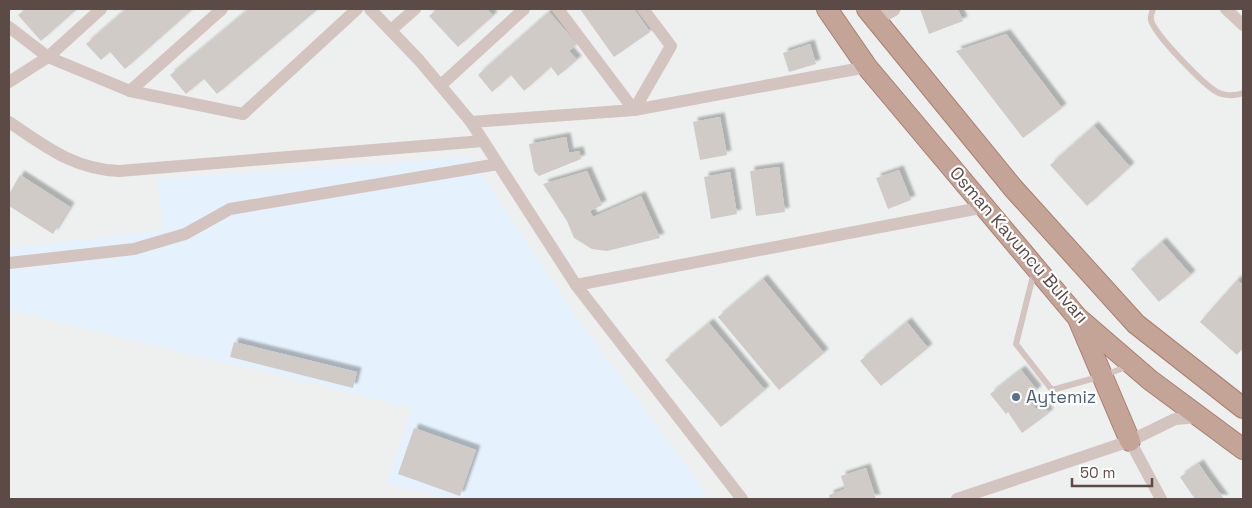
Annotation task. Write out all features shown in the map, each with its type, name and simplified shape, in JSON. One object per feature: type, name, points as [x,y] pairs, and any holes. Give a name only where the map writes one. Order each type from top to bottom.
[{"type":"highway","name":"Osman Kavuncu Bulvarı","points":[[827,9],[867,67],[1077,317],[1150,380],[1243,449]]},
{"type":"highway","points":[[852,9],[859,18],[865,20],[871,14]]},
{"type":"highway","name":"Osman Kavuncu Bulvarı","points":[[871,14],[1012,188],[1136,324],[1243,408]]},
{"type":"highway","points":[[1077,317],[1130,442]]},
{"type":"street","points":[[9,82],[48,57],[101,9]]},
{"type":"street","points":[[130,91],[222,9]]},
{"type":"street","points":[[9,27],[48,57],[130,91],[243,114],[357,9]]},
{"type":"street","points":[[370,9],[441,85],[471,122],[576,284],[742,499]]},
{"type":"street","points":[[391,30],[415,9]]},
{"type":"street","points":[[441,85],[524,9]]},
{"type":"street","points":[[558,9],[634,110]]},
{"type":"street","points":[[634,110],[671,46],[643,9]]},
{"type":"street","points":[[871,14],[893,9]]},
{"type":"street","points":[[1226,9],[1243,26]]},
{"type":"street","points":[[471,122],[634,110],[867,67]]},
{"type":"street","points":[[9,122],[54,152],[74,162],[96,169],[119,171],[483,141]]},
{"type":"street","points":[[9,262],[134,249],[185,234],[230,209],[498,164]]},
{"type":"street","points":[[576,284],[985,208]]},
{"type":"street","points":[[957,499],[1130,442],[1175,419],[1200,417]]},
{"type":"street","points":[[1130,442],[1161,499]]},
{"type":"lane","points":[[1153,9],[1150,20],[1156,31],[1196,75],[1218,93],[1238,95],[1243,93]]},
{"type":"lane","points":[[1035,267],[1016,344],[1052,390],[1102,376],[1132,365]]},
{"type":"shaded area","points":[[470,157],[575,315],[710,499],[452,499],[387,484],[412,408],[9,310],[9,248],[163,230],[157,179]]},
{"type":"building","points":[[25,9],[77,9],[41,41],[18,15]]},
{"type":"building","points":[[126,9],[193,9],[125,69],[110,52],[101,60],[86,44]]},
{"type":"building","points":[[249,9],[318,9],[217,94],[204,79],[186,94],[170,75]]},
{"type":"building","points":[[437,9],[487,9],[493,16],[458,47],[429,16]]},
{"type":"building","points":[[580,9],[634,9],[650,32],[614,57]]},
{"type":"building","points":[[920,9],[958,9],[963,21],[929,34]]},
{"type":"building","points":[[549,12],[577,44],[569,51],[577,60],[558,76],[551,67],[524,91],[511,75],[492,92],[478,75]]},
{"type":"building","points":[[1006,34],[1062,108],[1023,138],[956,51]]},
{"type":"building","points":[[810,44],[816,64],[789,72],[783,53]]},
{"type":"building","points":[[720,117],[727,155],[700,160],[693,122]]},
{"type":"building","points":[[1094,126],[1130,167],[1087,206],[1050,165]]},
{"type":"building","points":[[566,137],[569,153],[579,151],[581,159],[539,176],[534,171],[529,144]]},
{"type":"building","points":[[779,167],[785,212],[756,216],[750,171]]},
{"type":"building","points":[[899,170],[911,200],[888,209],[876,178]]},
{"type":"building","points":[[587,171],[602,205],[590,211],[593,217],[641,196],[660,238],[607,251],[592,249],[574,238],[567,221],[543,184]]},
{"type":"building","points":[[730,172],[737,214],[711,219],[704,177]]},
{"type":"building","points":[[20,175],[70,207],[53,234],[9,206],[9,194]]},
{"type":"building","points":[[1162,242],[1191,275],[1159,302],[1131,269]]},
{"type":"building","points":[[763,279],[824,353],[779,390],[718,317]]},
{"type":"building","points":[[1237,280],[1243,285],[1243,348],[1237,355],[1200,322]]},
{"type":"building","points":[[907,322],[928,348],[881,386],[860,361]]},
{"type":"building","points":[[709,323],[765,390],[721,427],[665,360]]},
{"type":"building","points":[[234,342],[357,372],[353,388],[230,357]]},
{"type":"building","points":[[1021,370],[1037,390],[1027,398],[1036,409],[1042,404],[1049,413],[1022,433],[1008,412],[1006,414],[990,394]]},
{"type":"building","points":[[414,428],[476,450],[460,496],[398,474]]},
{"type":"building","points":[[1199,464],[1224,499],[1195,499],[1180,477]]},
{"type":"building","points":[[866,468],[876,499],[830,499],[829,495],[845,489],[841,476]]},
{"type":"place","name":"Aytemiz","points":[[1016,397]]}]
